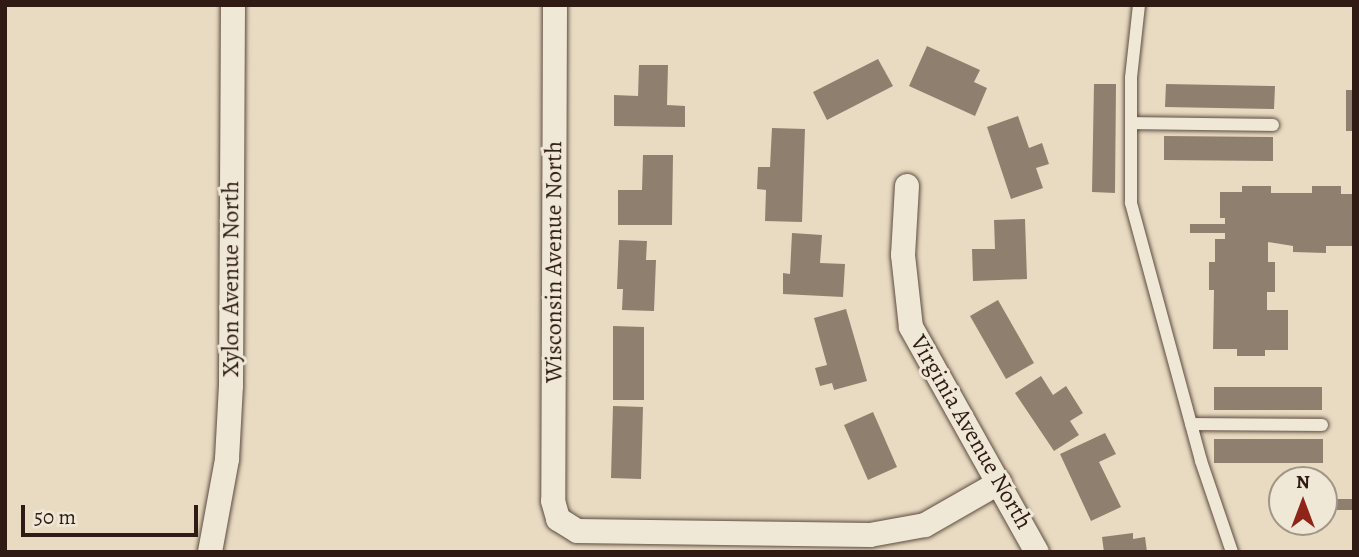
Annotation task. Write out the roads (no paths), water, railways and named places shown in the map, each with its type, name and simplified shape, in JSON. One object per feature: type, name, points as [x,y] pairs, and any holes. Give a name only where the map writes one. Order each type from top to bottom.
[{"type":"street","name":"Xylon Avenue North","points":[[210,552],[226,459],[231,386],[233,5]]},
{"type":"street","name":"Wisconsin Avenue North","points":[[555,5],[553,501],[558,519],[577,531],[870,535],[925,524],[1000,482]]},
{"type":"street","name":"Virginia Avenue North","points":[[907,186],[903,255],[911,327],[1037,552]]},
{"type":"lane","points":[[1139,5],[1131,123],[1131,203],[1191,424],[1232,552]]},
{"type":"lane","points":[[1131,123],[1273,125]]},
{"type":"lane","points":[[1191,424],[1322,425]]}]
